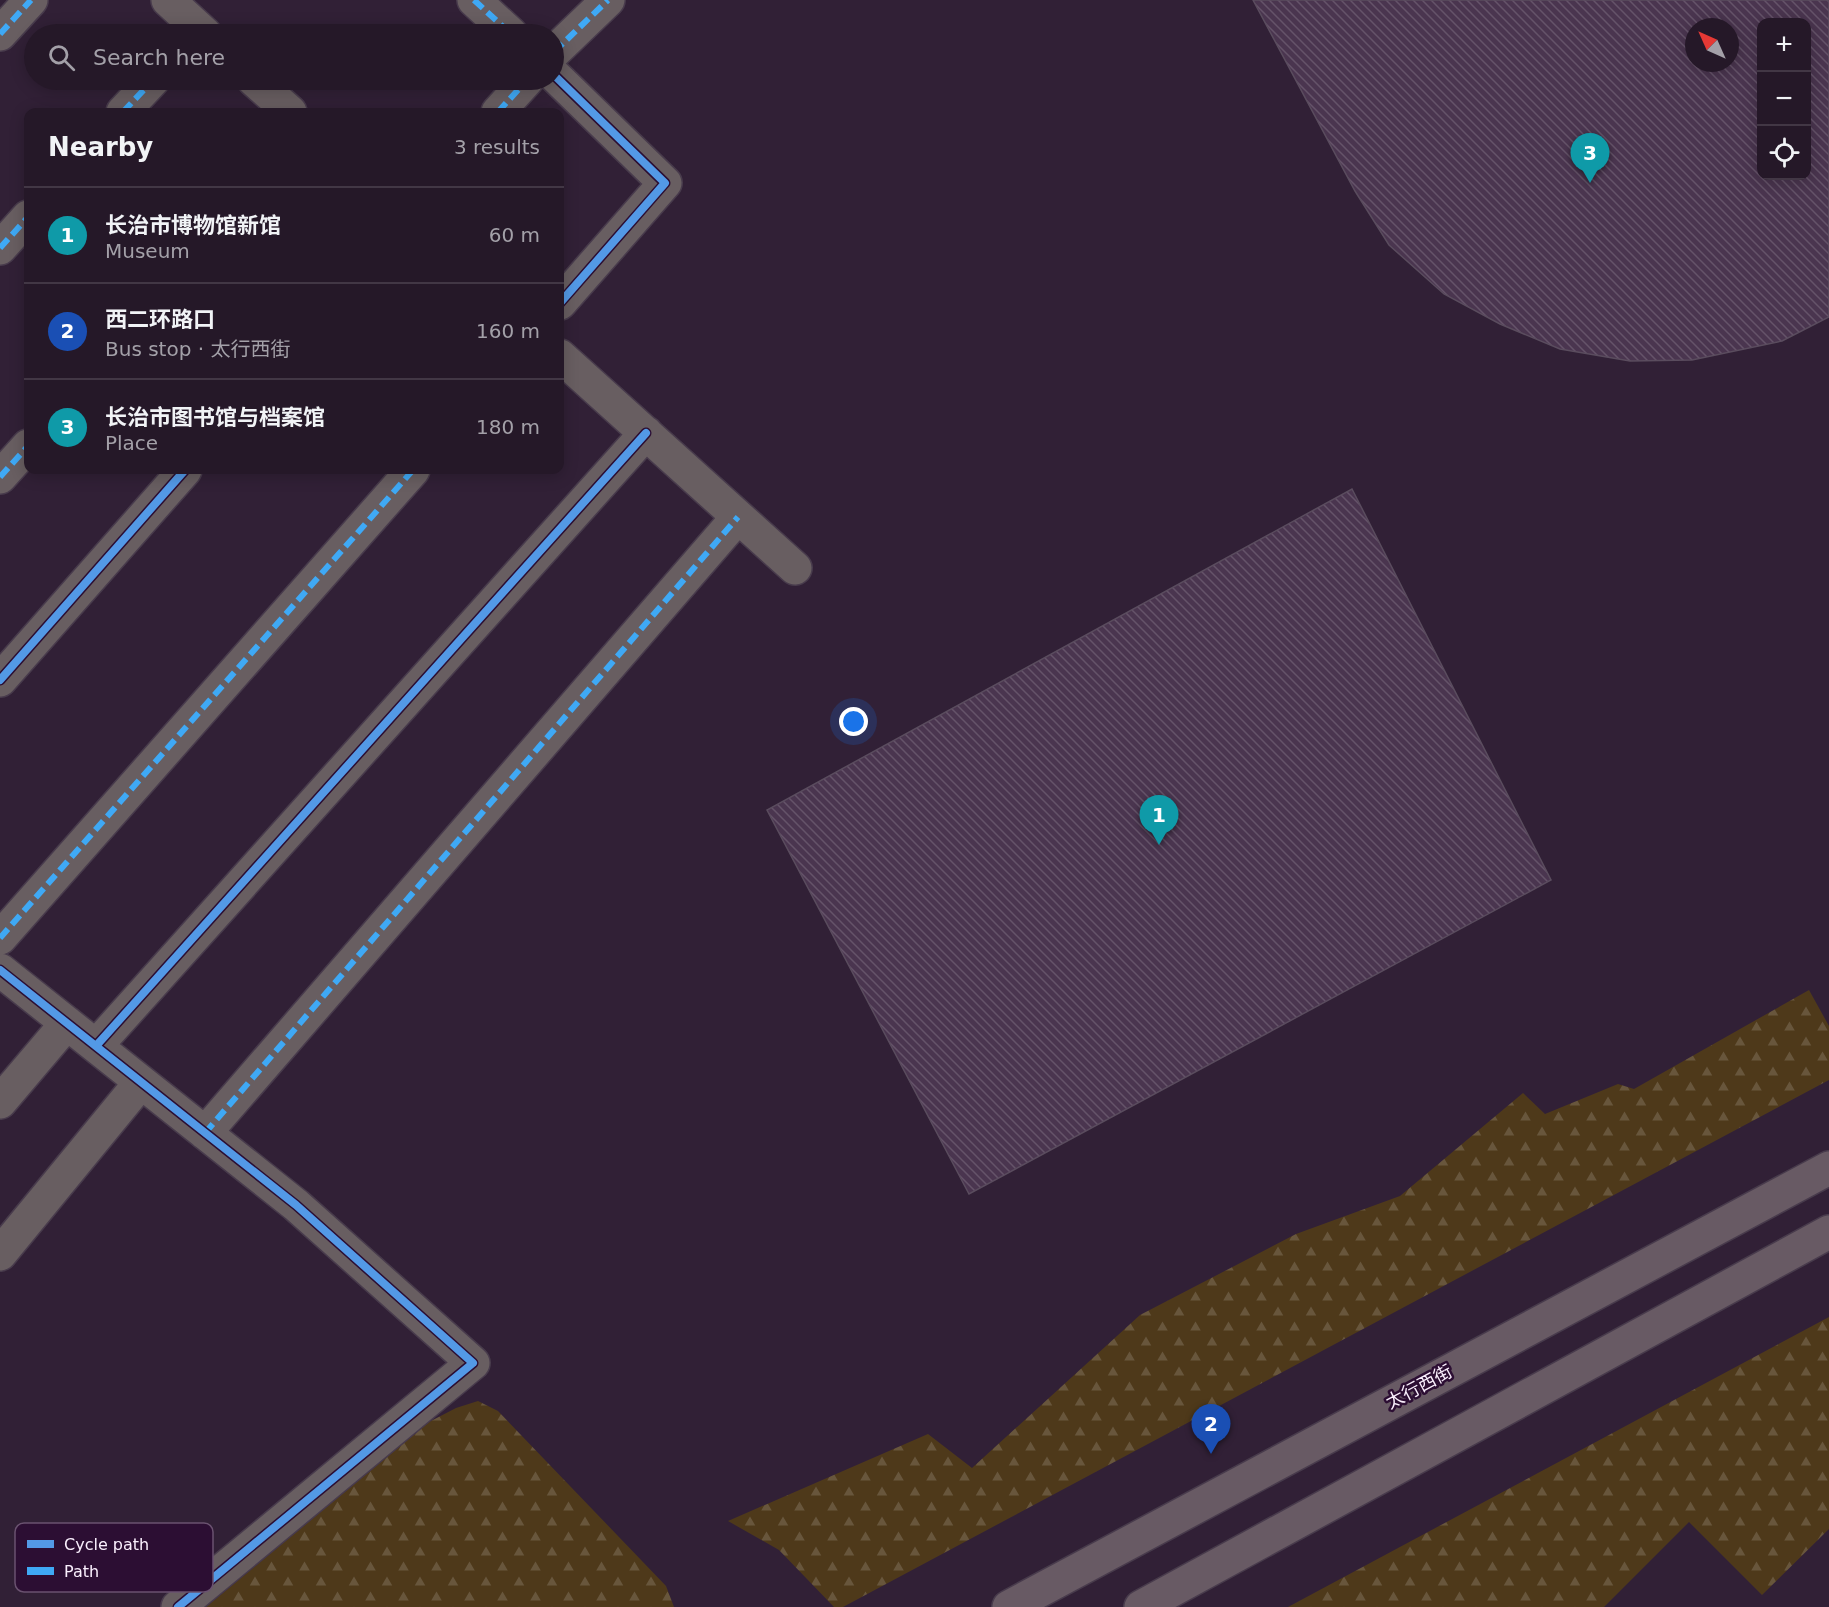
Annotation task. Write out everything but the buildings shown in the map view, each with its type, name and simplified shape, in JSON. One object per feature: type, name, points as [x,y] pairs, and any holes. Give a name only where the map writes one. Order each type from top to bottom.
[{"type":"highway","name":"太行西街","points":[[1009,1607],[1829,1168]]},
{"type":"highway","points":[[1141,1607],[1829,1232]]},
{"type":"street","points":[[0,34],[31,0]]},
{"type":"street","points":[[168,0],[191,24]]},
{"type":"street","points":[[474,0],[500,24]]},
{"type":"street","points":[[564,42],[608,0]]},
{"type":"street","points":[[564,85],[665,183],[564,298]]},
{"type":"street","points":[[127,108],[144,90]]},
{"type":"street","points":[[265,90],[286,108]]},
{"type":"street","points":[[502,108],[518,90]]},
{"type":"street","points":[[0,248],[24,221]]},
{"type":"street","points":[[564,360],[795,568]]},
{"type":"street","points":[[96,1046],[645,433]]},
{"type":"street","points":[[0,477],[24,450]]},
{"type":"street","points":[[0,680],[181,474]]},
{"type":"street","points":[[0,938],[409,474]]},
{"type":"street","points":[[205,1133],[738,517]]},
{"type":"street","points":[[0,970],[296,1205],[473,1363],[213,1578]]},
{"type":"street","points":[[0,1102],[67,1023]]},
{"type":"street","points":[[0,1254],[141,1082]]},
{"type":"street","points":[[178,1607],[196,1592]]},
{"type":"green space","points":[[1809,990],[1829,1026],[1829,1080],[843,1607],[834,1607],[779,1550],[728,1521],[928,1434],[972,1468],[1140,1315],[1296,1234],[1400,1196],[1523,1093],[1545,1114],[1618,1084],[1634,1089]]},
{"type":"green space","points":[[1829,1317],[1829,1529],[1762,1595],[1689,1522],[1604,1607],[1288,1607]]},
{"type":"green space","points":[[478,1401],[498,1411],[666,1586],[674,1607],[206,1607],[429,1422],[456,1408]]},
{"type":"marked path","points":[[0,34],[31,0]]},
{"type":"marked path","points":[[474,0],[500,24]]},
{"type":"marked path","points":[[564,42],[608,0]]},
{"type":"marked path","points":[[127,108],[144,90]]},
{"type":"marked path","points":[[502,108],[518,90]]},
{"type":"marked path","points":[[0,248],[24,221]]},
{"type":"marked path","points":[[0,477],[24,450]]},
{"type":"marked path","points":[[0,938],[409,474]]},
{"type":"marked path","points":[[205,1133],[738,517]]},
{"type":"cycle path","points":[[564,85],[665,183],[564,298]]},
{"type":"cycle path","points":[[96,1046],[646,433]]},
{"type":"cycle path","points":[[0,680],[181,474]]},
{"type":"cycle path","points":[[0,970],[296,1205],[473,1363],[213,1578]]},
{"type":"cycle path","points":[[178,1607],[196,1592]]},
{"type":"place","name":"长治市图书馆与档案馆","points":[[1590,183]]},
{"type":"place","name":"长治市博物馆新馆","points":[[1159,845]]},
{"type":"place","name":"西二环路口","points":[[1211,1454]]}]
